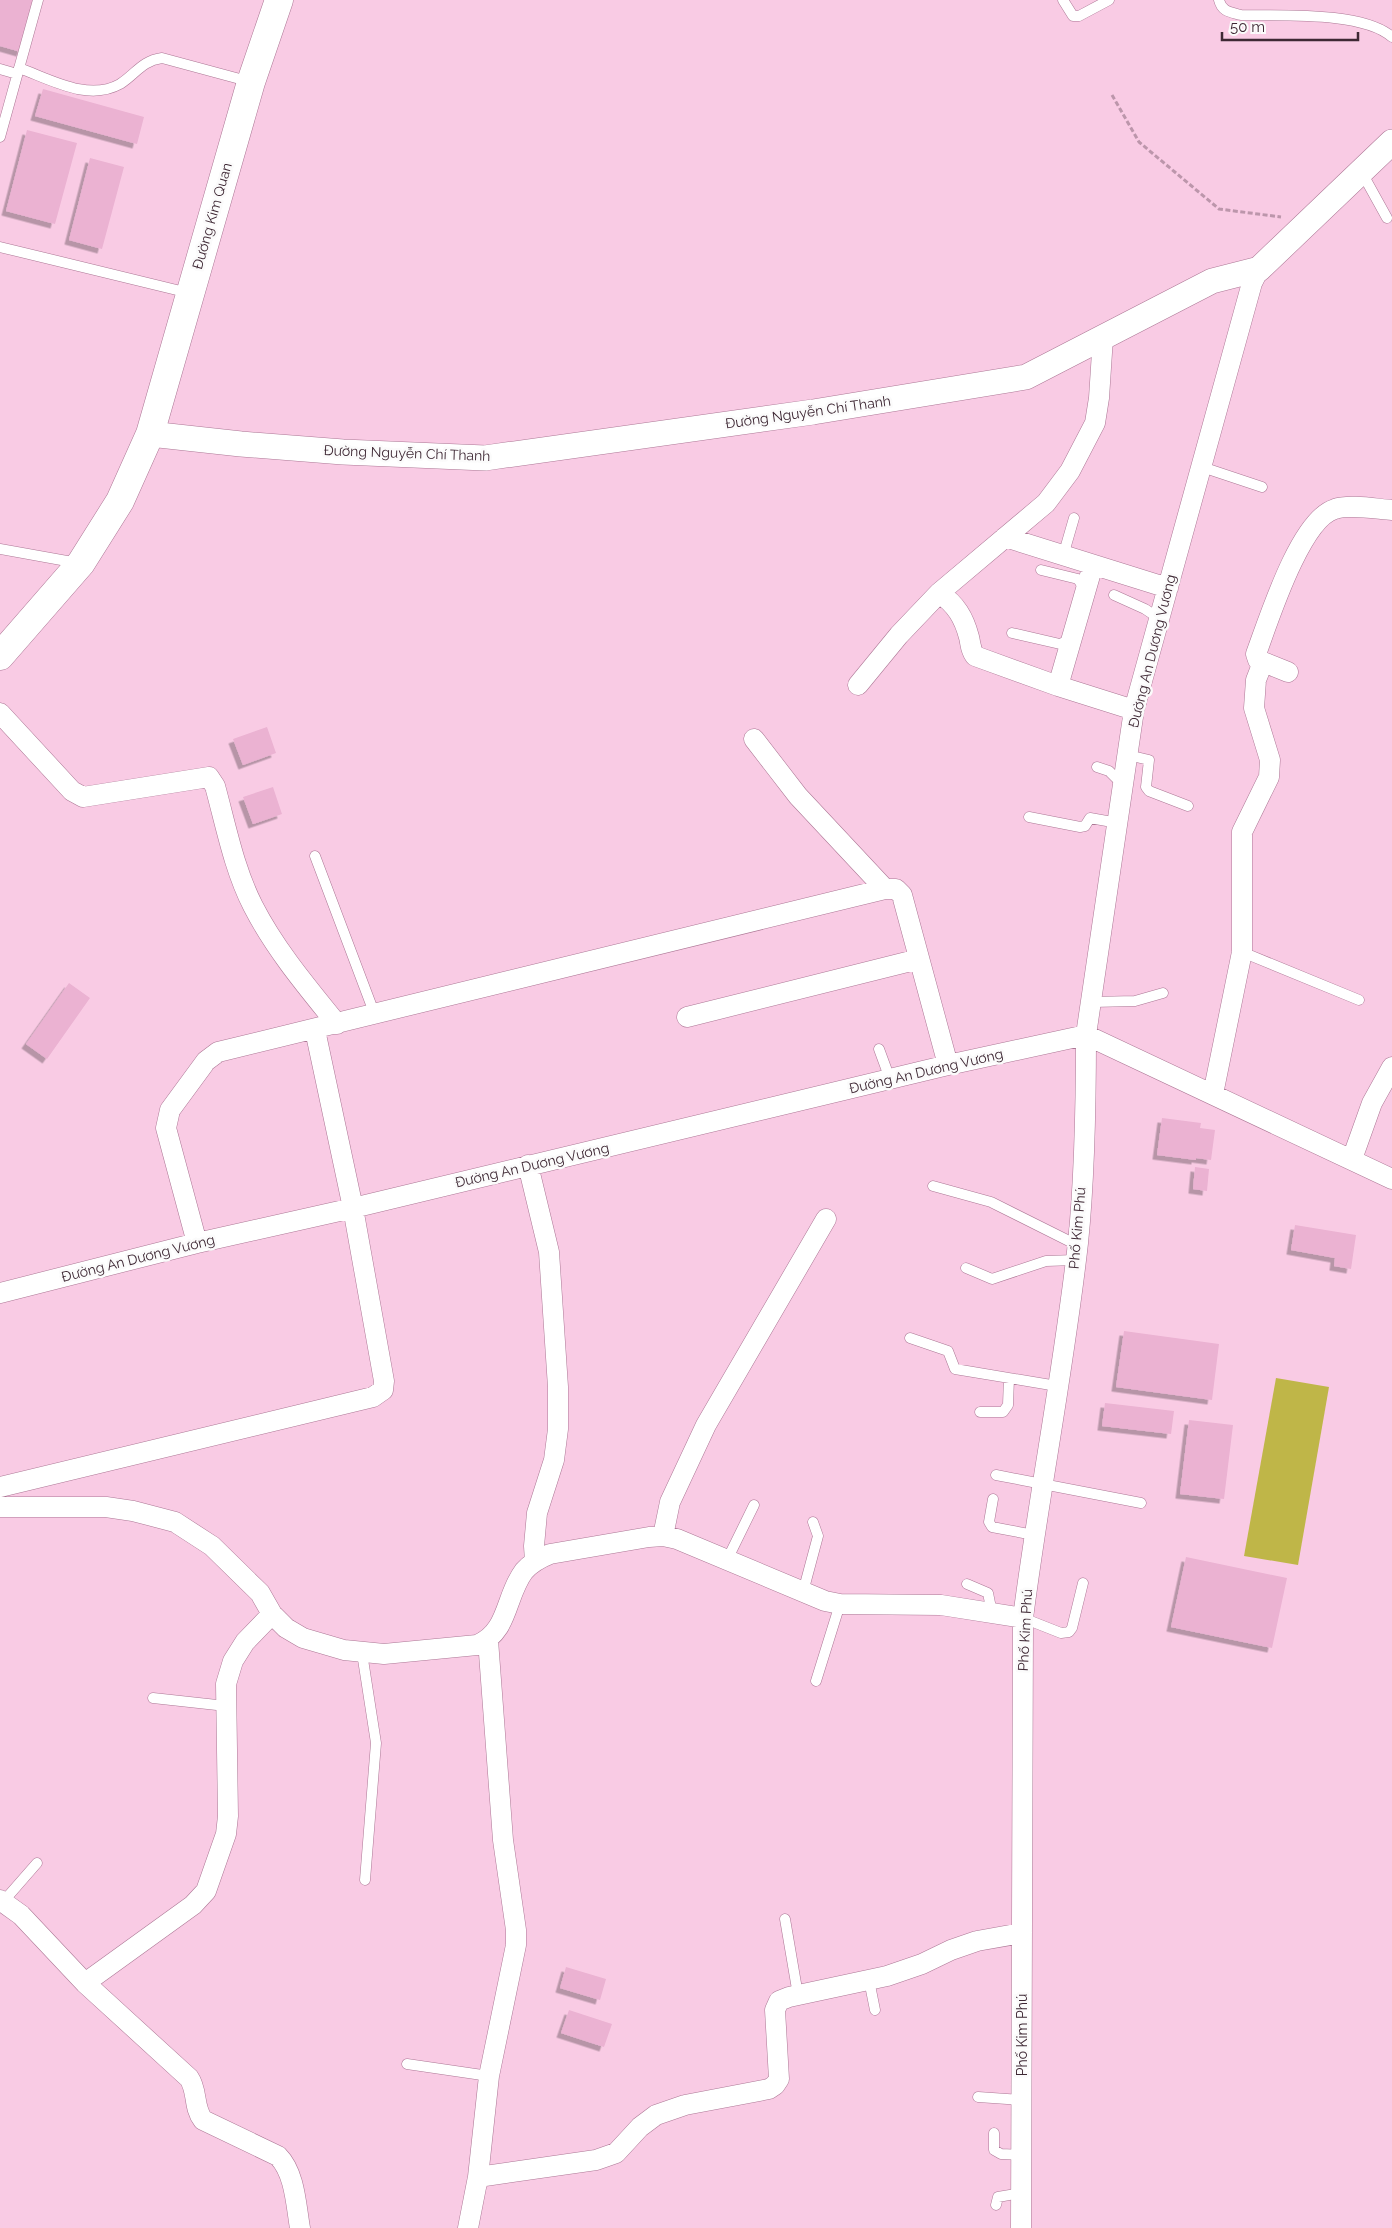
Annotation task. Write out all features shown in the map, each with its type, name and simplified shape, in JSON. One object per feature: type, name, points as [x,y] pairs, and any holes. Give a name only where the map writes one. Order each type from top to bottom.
[{"type":"main road","name":"Đường Kim Quan","points":[[0,656],[80,563],[120,501],[150,434],[251,82],[279,0]]},
{"type":"street","name":"Đường Nguyễn Chí Thanh","points":[[150,434],[334,451],[485,458],[813,412],[1026,377],[1212,281],[1259,269],[1392,142]]},
{"type":"street","name":"Đường An Dương Vương","points":[[0,1293],[197,1243],[353,1208],[948,1065],[1086,1035],[1134,710],[1252,282],[1259,269]]},
{"type":"street","points":[[858,685],[899,635],[939,593],[1046,503],[1070,471],[1095,423],[1099,398],[1103,337]]},
{"type":"street","points":[[1288,672],[1258,660],[1256,654],[1286,572],[1301,545],[1321,517],[1337,508],[1392,510]]},
{"type":"street","points":[[1005,536],[1168,588]]},
{"type":"street","points":[[1058,686],[1093,565]]},
{"type":"street","points":[[939,593],[952,601],[959,611],[970,639],[970,650],[975,656],[1058,686],[1134,710]]},
{"type":"street","points":[[1213,1094],[1242,952],[1242,832],[1269,777],[1270,760],[1254,708],[1256,680],[1263,662]]},
{"type":"street","points":[[0,713],[72,791],[82,798],[209,777],[215,786],[238,868],[252,906],[288,962],[337,1024]]},
{"type":"street","points":[[754,739],[798,796],[885,889]]},
{"type":"street","points":[[197,1243],[166,1128],[170,1110],[206,1061],[218,1052],[315,1030],[885,889],[896,890],[902,895],[948,1065]]},
{"type":"street","points":[[687,1017],[919,958]]},
{"type":"street","points":[[0,1487],[364,1400],[379,1394],[383,1390],[384,1380],[353,1208],[315,1030]]},
{"type":"street","points":[[1086,1035],[1392,1179]]},
{"type":"street","name":"Phố Kim Phú","points":[[1021,2228],[1023,1618],[1076,1253],[1086,1109],[1086,1035]]},
{"type":"street","points":[[1352,1159],[1372,1103],[1392,1067]]},
{"type":"street","points":[[528,1165],[549,1252],[558,1387],[558,1429],[554,1460],[537,1513],[534,1546],[535,1561]]},
{"type":"street","points":[[663,1536],[670,1502],[706,1425],[826,1219]]},
{"type":"street","points":[[0,1507],[106,1507],[133,1511],[175,1522],[212,1546],[260,1593],[272,1614],[286,1628],[303,1638],[344,1650],[362,1653],[384,1654],[467,1646],[488,1640],[496,1632],[524,1572],[535,1561],[550,1554],[663,1536],[677,1539],[825,1601],[840,1604],[941,1605],[1023,1618]]},
{"type":"street","points":[[85,1983],[193,1905],[206,1891],[226,1834],[228,1816],[226,1684],[233,1662],[245,1642],[272,1614]]},
{"type":"street","points":[[468,2228],[478,2177],[489,2076],[516,1945],[516,1930],[504,1858],[488,1640]]},
{"type":"street","points":[[2,1901],[21,1915],[85,1983],[189,2078],[194,2086],[197,2112],[203,2120],[278,2156],[285,2163],[289,2173],[300,2228]]},
{"type":"street","points":[[478,2177],[596,2160],[616,2153],[640,2127],[656,2115],[685,2105],[769,2089],[779,2079],[775,2010],[779,2001],[798,1995],[887,1976],[922,1964],[960,1947],[1022,1933]]},
{"type":"lane","points":[[0,137],[38,0]]},
{"type":"lane","points":[[1063,0],[1072,16],[1079,16],[1109,0]]},
{"type":"lane","points":[[1219,0],[1220,6],[1226,11],[1241,15],[1339,18],[1382,28],[1392,37]]},
{"type":"lane","points":[[0,69],[18,71],[84,91],[96,92],[121,83],[150,60],[162,58],[251,82]]},
{"type":"lane","points":[[0,96],[11,99]]},
{"type":"lane","points":[[1361,171],[1387,218]]},
{"type":"lane","points":[[0,247],[190,293]]},
{"type":"lane","points":[[1202,468],[1262,487]]},
{"type":"lane","points":[[1063,556],[1074,518]]},
{"type":"lane","points":[[0,549],[80,563]]},
{"type":"lane","points":[[1041,570],[1078,579],[1086,590]]},
{"type":"lane","points":[[1114,595],[1146,608],[1160,619]]},
{"type":"lane","points":[[1012,633],[1060,644],[1071,639]]},
{"type":"lane","points":[[1128,755],[1149,760],[1146,786],[1149,791],[1188,806]]},
{"type":"lane","points":[[1097,767],[1109,771],[1123,785]]},
{"type":"lane","points":[[1029,817],[1080,827],[1085,826],[1090,818],[1118,823]]},
{"type":"lane","points":[[315,856],[375,1015]]},
{"type":"lane","points":[[1242,952],[1359,1000]]},
{"type":"lane","points":[[1092,1002],[1135,1002],[1163,993]]},
{"type":"lane","points":[[880,1049],[890,1079]]},
{"type":"lane","points":[[933,1186],[991,1202],[1076,1253]]},
{"type":"lane","points":[[966,1268],[992,1279],[1076,1253]]},
{"type":"lane","points":[[910,1338],[948,1351],[955,1369],[1057,1386]]},
{"type":"lane","points":[[980,1412],[1003,1412],[1008,1405],[1009,1378]]},
{"type":"lane","points":[[996,1475],[1141,1503]]},
{"type":"lane","points":[[993,1500],[989,1522],[992,1527],[1034,1535]]},
{"type":"lane","points":[[727,1560],[754,1505]]},
{"type":"lane","points":[[803,1592],[818,1536],[813,1522]]},
{"type":"lane","points":[[1023,1618],[1061,1633],[1069,1632],[1072,1628],[1083,1583]]},
{"type":"lane","points":[[967,1584],[988,1593],[992,1613]]},
{"type":"lane","points":[[816,1681],[840,1604]]},
{"type":"lane","points":[[362,1653],[376,1744],[365,1880]]},
{"type":"lane","points":[[153,1698],[226,1706]]},
{"type":"lane","points":[[2,1901],[37,1863]]},
{"type":"lane","points":[[785,1919],[798,1995]]},
{"type":"lane","points":[[869,1980],[875,2010]]},
{"type":"lane","points":[[407,2064],[489,2076]]},
{"type":"lane","points":[[978,2097],[1022,2100]]},
{"type":"lane","points":[[994,2133],[994,2150],[1001,2154],[1021,2155]]},
{"type":"lane","points":[[996,2206],[998,2197],[1021,2193]]},
{"type":"path","points":[[1112,95],[1139,142],[1219,209],[1309,221]]},
{"type":"shaded area","points":[[1276,1378],[1329,1387],[1298,1565],[1244,1556]]},
{"type":"building","points":[[0,0],[36,0],[21,52],[0,46]]},
{"type":"building","points":[[43,89],[144,117],[137,144],[35,116]]},
{"type":"building","points":[[27,130],[77,143],[55,224],[6,211]]},
{"type":"building","points":[[90,158],[124,167],[102,249],[69,240]]},
{"type":"building","points":[[267,727],[276,753],[243,765],[233,739]]},
{"type":"building","points":[[273,787],[282,814],[253,824],[243,797]]},
{"type":"building","points":[[69,983],[90,998],[47,1059],[26,1044]]},
{"type":"building","points":[[1162,1118],[1201,1123],[1200,1128],[1215,1130],[1211,1160],[1157,1155]]},
{"type":"building","points":[[1195,1167],[1209,1169],[1207,1191],[1193,1189]]},
{"type":"building","points":[[1295,1225],[1356,1235],[1351,1269],[1334,1266],[1335,1258],[1291,1250]]},
{"type":"building","points":[[1124,1331],[1219,1344],[1212,1400],[1116,1387]]},
{"type":"building","points":[[1105,1403],[1174,1411],[1171,1434],[1102,1426]]},
{"type":"building","points":[[1189,1420],[1233,1425],[1224,1499],[1180,1494]]},
{"type":"building","points":[[1186,1557],[1287,1578],[1272,1648],[1171,1627]]},
{"type":"building","points":[[566,1967],[606,1979],[600,2000],[560,1988]]},
{"type":"building","points":[[569,2010],[612,2024],[604,2047],[561,2033]]}]
